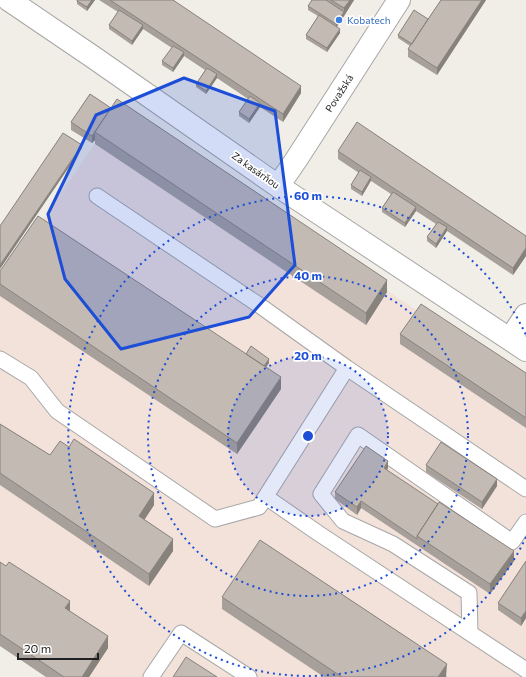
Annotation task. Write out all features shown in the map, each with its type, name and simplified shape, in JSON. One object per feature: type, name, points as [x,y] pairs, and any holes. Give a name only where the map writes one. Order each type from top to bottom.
[{"type":"street","name":"Za kasárňou","points":[[9,0],[278,186],[518,345]]},
{"type":"street","name":"Považská","points":[[278,186],[399,0]]},
{"type":"street","points":[[518,345],[526,315]]},
{"type":"lane","points":[[97,196],[526,489]]},
{"type":"lane","points":[[0,359],[31,378],[57,411],[215,519],[259,506],[347,368]]},
{"type":"lane","points":[[470,633],[469,593],[393,544],[343,521],[321,494],[358,435],[512,542],[526,522]]},
{"type":"lane","points":[[266,497],[526,670]]},
{"type":"lane","points":[[151,677],[181,633],[249,677]]},
{"type":"highlighted area","points":[[184,78],[275,111],[295,265],[249,317],[121,349],[65,279],[48,214],[96,115]]},
{"type":"shaded area","points":[[117,111],[526,383],[526,677],[46,677],[0,646],[0,283]]},
{"type":"building","points":[[77,0],[92,0],[87,7]]},
{"type":"building","points":[[110,0],[173,0],[301,86],[283,114]]},
{"type":"building","points":[[312,0],[326,0],[344,12],[336,24],[308,6]]},
{"type":"building","points":[[331,0],[350,0],[344,8]]},
{"type":"building","points":[[441,0],[482,0],[437,68],[408,49]]},
{"type":"building","points":[[119,10],[143,25],[132,41],[109,25]]},
{"type":"building","points":[[414,10],[428,19],[412,44],[398,35]]},
{"type":"building","points":[[319,15],[340,29],[327,48],[306,35]]},
{"type":"building","points":[[173,46],[184,52],[173,68],[162,61]]},
{"type":"building","points":[[207,68],[217,74],[206,91],[196,84]]},
{"type":"building","points":[[90,94],[111,108],[92,136],[71,122]]},
{"type":"building","points":[[250,96],[260,103],[249,119],[239,112]]},
{"type":"building","points":[[117,99],[387,280],[366,313],[95,132]]},
{"type":"building","points":[[357,122],[526,236],[526,248],[513,268],[338,151]]},
{"type":"building","points":[[63,133],[82,145],[0,265],[0,226]]},
{"type":"building","points":[[360,170],[371,177],[362,192],[351,185]]},
{"type":"building","points":[[393,192],[416,207],[405,223],[382,208]]},
{"type":"building","points":[[38,216],[281,377],[237,443],[0,284],[0,271]]},
{"type":"building","points":[[438,222],[447,227],[436,244],[427,237]]},
{"type":"building","points":[[421,304],[526,373],[526,418],[400,334]]},
{"type":"building","points":[[251,346],[269,359],[264,366],[246,354]]},
{"type":"building","points":[[0,424],[50,455],[60,441],[69,447],[74,439],[154,493],[139,516],[173,539],[149,574],[0,473]]},
{"type":"building","points":[[441,442],[497,479],[482,502],[426,465]]},
{"type":"building","points":[[366,446],[388,461],[384,468],[438,504],[417,536],[417,539],[361,501],[357,507],[335,492]]},
{"type":"building","points":[[439,502],[514,551],[490,584],[417,536]]},
{"type":"building","points":[[260,540],[447,664],[438,677],[342,677],[222,597]]},
{"type":"building","points":[[526,561],[526,611],[521,618],[498,603]]},
{"type":"building","points":[[0,562],[6,566],[9,562],[70,601],[65,608],[108,636],[82,677],[64,677],[0,634]]},
{"type":"building","points":[[186,657],[217,677],[173,677]]},
{"type":"place","name":"Kobatech","points":[[339,20]]}]
